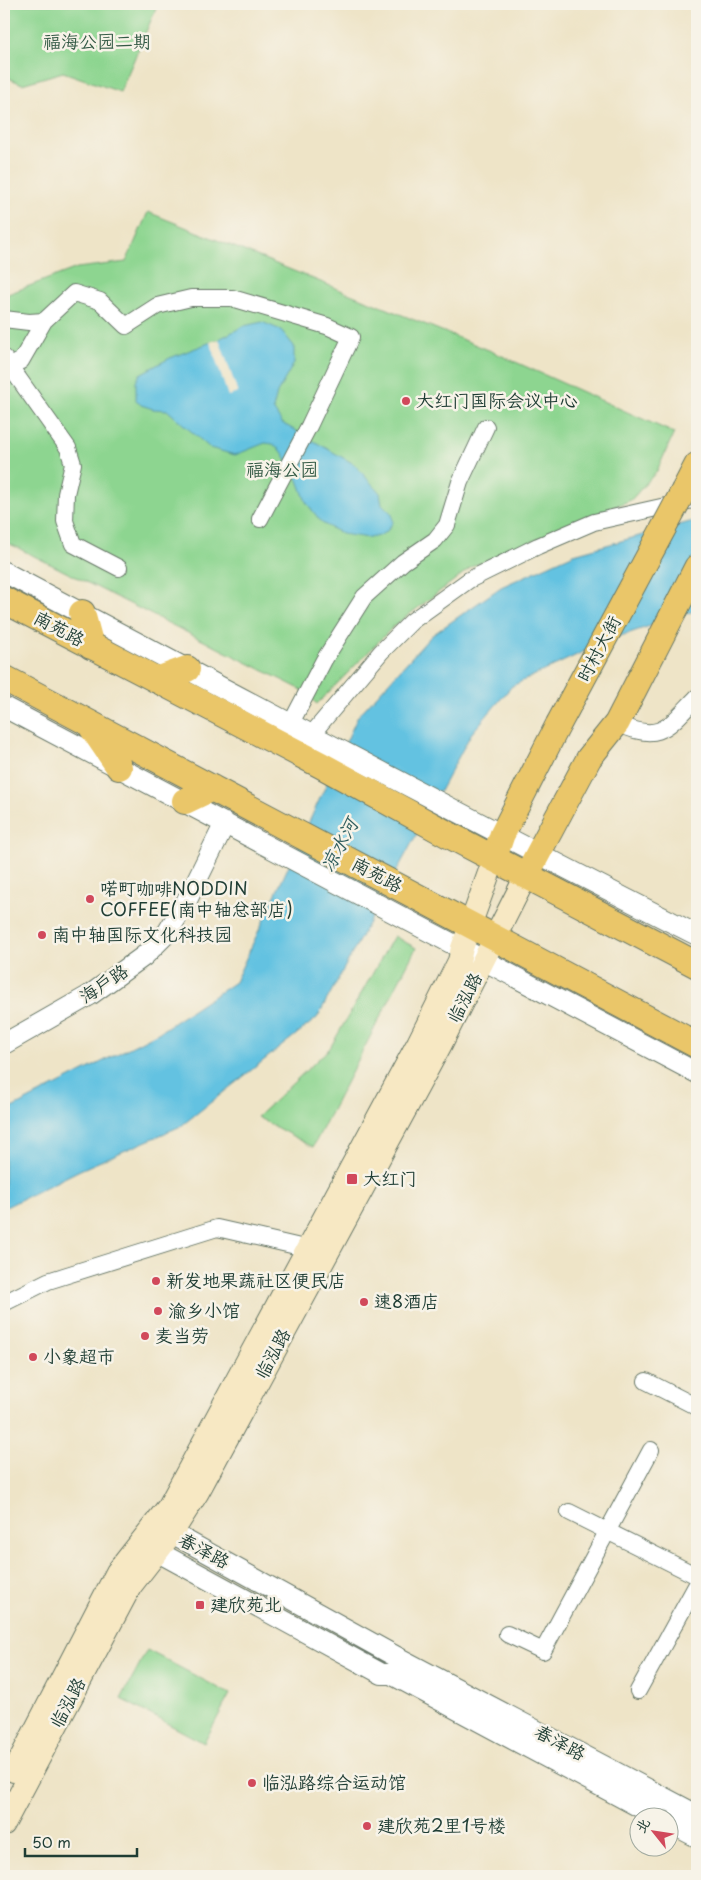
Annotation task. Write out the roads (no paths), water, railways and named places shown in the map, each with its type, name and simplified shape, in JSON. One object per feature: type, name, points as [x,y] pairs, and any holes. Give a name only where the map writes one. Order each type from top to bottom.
[{"type":"highway","name":"南苑路","points":[[4,600],[157,680],[326,755],[532,865],[697,965]]},
{"type":"highway","points":[[82,613],[92,646]]},
{"type":"highway","points":[[157,680],[187,669]]},
{"type":"highway","name":"南苑路","points":[[4,678],[212,788],[281,838],[489,949],[697,1045]]},
{"type":"highway","points":[[89,723],[119,767]]},
{"type":"highway","points":[[184,801],[212,788]]},
{"type":"main road","name":"时村大街","points":[[498,847],[558,725],[691,494],[697,465]]},
{"type":"main road","points":[[532,865],[590,758],[617,723],[697,567]]},
{"type":"main road","name":"临泓路","points":[[4,1792],[117,1573],[160,1539],[170,1506],[418,1043],[459,961],[498,847]]},
{"type":"main road","name":"临泓路","points":[[4,1824],[130,1587],[160,1539],[198,1492],[222,1449],[440,1046],[532,865]]},
{"type":"street","points":[[7,361],[21,361],[44,321],[74,293],[100,301],[126,326],[157,306],[191,298],[232,298],[327,326],[351,338],[309,426],[260,519]]},
{"type":"street","points":[[4,319],[29,322],[44,321]]},
{"type":"street","points":[[7,361],[68,448],[73,464],[66,494],[65,521],[73,544],[119,568]]},
{"type":"street","points":[[290,725],[324,660],[364,597],[403,562],[435,540],[447,525],[460,482],[486,426]]},
{"type":"street","points":[[311,735],[382,652],[412,621],[469,580],[538,546],[594,522],[691,494]]},
{"type":"street","points":[[4,572],[311,735],[326,755]]},
{"type":"street","points":[[617,723],[632,731],[649,733],[661,731],[672,723],[697,697]]},
{"type":"street","points":[[4,707],[225,823],[281,838]]},
{"type":"street","name":"海户路","points":[[4,1044],[90,995],[150,950],[167,933],[181,910],[225,823]]},
{"type":"street","points":[[532,865],[697,935]]},
{"type":"street","points":[[489,949],[697,1072]]},
{"type":"street","points":[[4,1303],[48,1281],[217,1228],[307,1250]]},
{"type":"street","points":[[646,1380],[697,1407]]},
{"type":"street","points":[[507,1634],[543,1651],[651,1450]]},
{"type":"street","points":[[569,1512],[697,1576]]},
{"type":"street","name":"春泽路","points":[[160,1539],[395,1656],[697,1815]]},
{"type":"street","name":"春泽路","points":[[160,1539],[382,1674],[391,1674],[641,1808]]},
{"type":"street","points":[[638,1691],[697,1584]]},
{"type":"street","points":[[678,1827],[697,1837]]},
{"type":"water","points":[[262,322],[281,330],[294,346],[294,363],[277,393],[273,409],[282,423],[354,464],[380,493],[382,504],[392,514],[393,522],[387,531],[379,536],[369,538],[342,534],[322,523],[306,502],[298,480],[283,453],[273,444],[265,443],[235,455],[210,448],[167,410],[153,409],[141,405],[136,400],[136,382],[140,374],[170,358],[219,339],[244,326]]},
{"type":"water","name":"凉水河","points":[[697,520],[697,610],[606,641],[512,686],[471,734],[317,1018],[181,1126],[80,1170],[4,1208],[4,1112],[158,1033],[235,982],[358,716],[431,636],[501,587],[574,554]]},
{"type":"place","name":"大红门国际会议中心","points":[[406,401]]},
{"type":"place","name":"喏町咖啡NODDIN COFFEE(南中轴总部店)","points":[[90,899]]},
{"type":"place","name":"南中轴国际文化科技园","points":[[42,935]]},
{"type":"place","name":"大红门","points":[[352,1179]]},
{"type":"place","name":"新发地果蔬社区便民店","points":[[156,1281]]},
{"type":"place","name":"速8酒店","points":[[364,1302]]},
{"type":"place","name":"渝乡小馆","points":[[158,1311]]},
{"type":"place","name":"麦当劳","points":[[145,1336]]},
{"type":"place","name":"小象超市","points":[[33,1357]]},
{"type":"place","name":"建欣苑北","points":[[200,1605]]},
{"type":"place","name":"临泓路综合运动馆","points":[[252,1783]]},
{"type":"place","name":"建欣苑2里1号楼","points":[[367,1826]]},
{"type":"park label","name":"福海公园二期","points":[[97,42]]},
{"type":"park label","name":"福海公园","points":[[282,470]]}]
